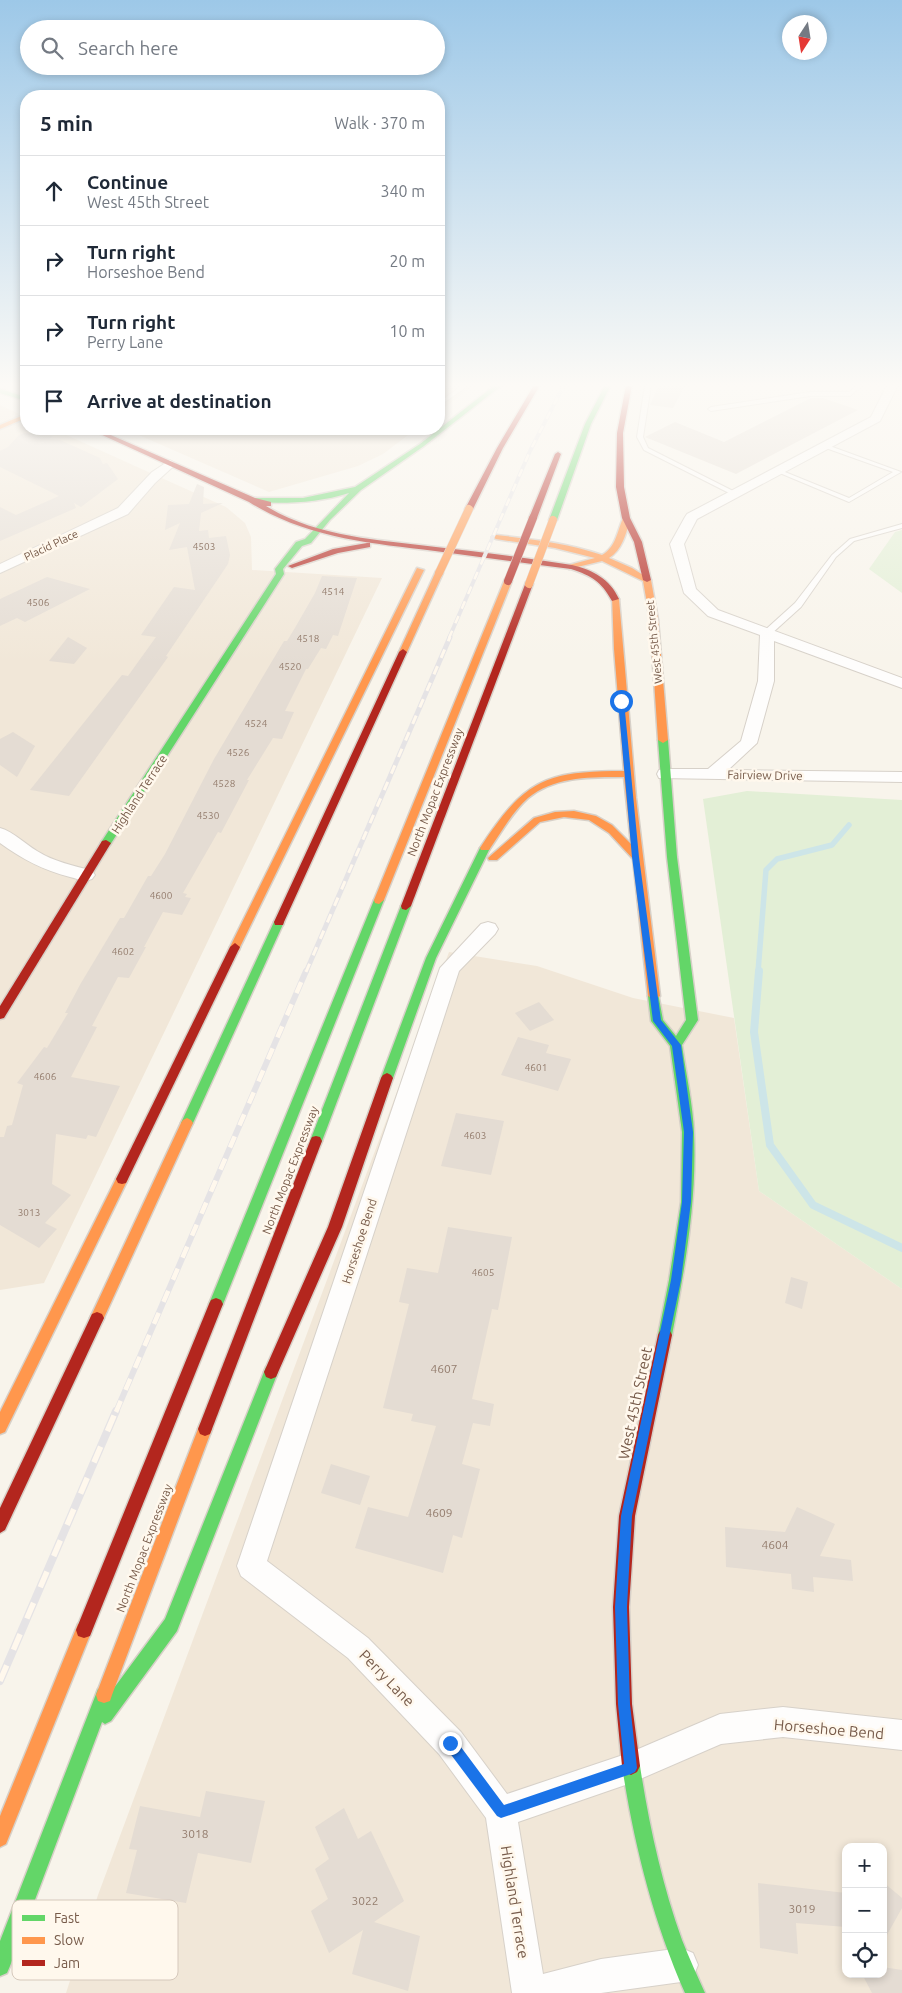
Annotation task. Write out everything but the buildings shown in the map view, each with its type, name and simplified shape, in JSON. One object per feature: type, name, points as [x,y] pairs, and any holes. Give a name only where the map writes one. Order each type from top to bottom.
[{"type":"main road","points":[[202,478],[252,500],[329,518],[348,520]]},
{"type":"main road","points":[[252,500],[294,503],[324,500],[358,488],[373,478]]},
{"type":"main road","points":[[0,1526],[175,1150],[439,573],[485,478]]},
{"type":"main road","points":[[0,1838],[549,478]]},
{"type":"main road","name":"North Mopac Expressway","points":[[25,1900],[568,478]]},
{"type":"main road","points":[[572,567],[608,557],[614,554],[618,548],[626,520],[621,478]]},
{"type":"main road","name":"Highland Terrace","points":[[0,1015],[86,875],[284,568],[309,546],[308,541],[317,530],[358,488]]},
{"type":"main road","points":[[252,500],[270,524]]},
{"type":"main road","points":[[261,510],[317,530],[384,542],[572,567],[596,575],[606,582],[616,598],[621,701],[633,774],[636,857],[657,1021],[676,1045]]},
{"type":"main road","name":"West 45th Street","points":[[626,520],[638,541],[654,620],[660,774],[692,1020],[676,1045],[688,1132],[686,1202],[676,1280],[627,1516],[621,1607],[624,1704],[631,1768]]},
{"type":"main road","points":[[0,1427],[420,570],[440,533],[477,535],[562,546],[608,557],[632,569],[647,580]]},
{"type":"main road","points":[[279,546],[284,568],[336,551],[384,542]]},
{"type":"main road","points":[[84,1744],[171,1625],[267,1380],[335,1227],[406,1023],[431,958],[483,851],[514,808],[532,792],[546,783],[570,777],[633,774]]},
{"type":"main road","points":[[474,872],[539,818],[561,814],[581,815],[609,826],[636,857]]},
{"type":"main road","points":[[631,1768],[651,1867],[688,1979]]},
{"type":"main road","name":"North Mopac Expressway","points":[[0,1966],[12,1934]]},
{"type":"street","name":"Placid Place","points":[[0,569],[123,511],[152,478]]},
{"type":"street","points":[[765,478],[692,517],[676,544],[689,590],[713,612],[902,683]]},
{"type":"street","points":[[713,774],[749,743],[766,681],[768,633]]},
{"type":"street","name":"Fairview Drive","points":[[660,774],[902,777]]},
{"type":"street","points":[[0,834],[31,856],[54,868],[86,875]]},
{"type":"street","name":"Horseshoe Bend","points":[[251,1566],[450,968],[488,929]]},
{"type":"street","name":"Perry Lane","points":[[251,1566],[358,1648],[450,1743],[501,1812]]},
{"type":"street","name":"Horseshoe Bend","points":[[501,1812],[631,1768],[720,1729],[783,1722],[902,1735]]},
{"type":"street","name":"Highland Terrace","points":[[501,1812],[529,1993]]},
{"type":"street","points":[[537,1993],[601,1976],[688,1979]]},
{"type":"lane","points":[[703,478],[735,494]]},
{"type":"lane","points":[[795,478],[849,500],[887,478]]},
{"type":"lane","points":[[768,633],[798,605],[834,556],[852,540],[902,526]]},
{"type":"shaded area","points":[[0,478],[162,478],[226,507],[245,523],[251,537],[252,570],[382,578],[44,1283],[0,1290]]},
{"type":"shaded area","points":[[237,478],[317,478],[269,492]]},
{"type":"shaded area","points":[[449,952],[537,966],[633,998],[734,1018],[759,1191],[902,1289],[902,1993],[66,1993],[70,1980],[178,1980],[178,1900],[96,1900]]},
{"type":"green space","points":[[902,530],[902,593],[869,569],[895,532]]},
{"type":"green space","points":[[747,791],[902,800],[902,1289],[759,1191],[703,799]]},
{"type":"waterway","points":[[758,972],[766,870],[777,859],[832,845],[849,825]]},
{"type":"waterway","points":[[759,971],[754,1032],[770,1145],[813,1205],[902,1248]]},
{"type":"railway","points":[[449,638],[518,478]]},
{"type":"railway","points":[[306,972],[450,637]]},
{"type":"railway","points":[[116,1412],[306,971]]},
{"type":"railway","points":[[0,1681],[116,1411]]},
{"type":"traffic: fast","points":[[329,518],[358,488],[373,478]]},
{"type":"traffic: fast","points":[[553,520],[568,478]]},
{"type":"traffic: fast","points":[[252,500],[303,500],[354,489]]},
{"type":"traffic: fast","points":[[106,843],[280,574],[279,569],[299,544],[308,541],[326,520]]},
{"type":"traffic: fast","points":[[663,740],[672,857],[692,1020],[676,1045]]},
{"type":"traffic: fast","points":[[387,1078],[431,958],[485,848]]},
{"type":"traffic: fast","points":[[216,1304],[379,900]]},
{"type":"traffic: fast","points":[[316,1141],[406,906]]},
{"type":"traffic: fast","points":[[187,1123],[279,922]]},
{"type":"traffic: fast","points":[[654,996],[657,1021],[676,1045],[688,1132],[687,1202],[676,1280],[665,1335]]},
{"type":"traffic: fast","points":[[105,1715],[171,1625],[271,1372]]},
{"type":"traffic: fast","points":[[25,1900],[104,1695]]},
{"type":"traffic: fast","points":[[631,1766],[647,1852],[663,1911],[683,1967],[695,1993]]},
{"type":"traffic: fast","points":[[0,1966],[12,1935]]},
{"type":"traffic: slow","points":[[439,573],[469,509]]},
{"type":"traffic: slow","points":[[529,584],[553,520]]},
{"type":"traffic: slow","points":[[572,567],[595,561],[609,554],[619,542],[626,520]]},
{"type":"traffic: slow","points":[[496,537],[536,542],[593,555],[630,570],[647,580],[654,620],[663,740]]},
{"type":"traffic: slow","points":[[235,947],[420,570]]},
{"type":"traffic: slow","points":[[403,652],[439,573]]},
{"type":"traffic: slow","points":[[379,900],[508,581]]},
{"type":"traffic: slow","points":[[615,599],[631,798],[654,996]]},
{"type":"traffic: slow","points":[[485,848],[514,808],[536,788],[574,776],[628,774]]},
{"type":"traffic: slow","points":[[493,858],[537,820],[564,814],[584,816],[601,822],[617,834],[636,857]]},
{"type":"traffic: slow","points":[[97,1318],[187,1123]]},
{"type":"traffic: slow","points":[[0,1427],[122,1179]]},
{"type":"traffic: slow","points":[[104,1695],[205,1429]]},
{"type":"traffic: slow","points":[[0,1838],[84,1630]]},
{"type":"traffic: jam","points":[[202,478],[252,500],[268,504]]},
{"type":"traffic: jam","points":[[469,509],[485,478]]},
{"type":"traffic: jam","points":[[533,518],[549,478]]},
{"type":"traffic: jam","points":[[620,478],[626,518],[638,542],[647,580]]},
{"type":"traffic: jam","points":[[252,500],[292,522],[313,529],[359,539],[572,567],[598,578],[608,586],[615,599]]},
{"type":"traffic: jam","points":[[508,581],[533,518]]},
{"type":"traffic: jam","points":[[292,566],[336,551],[367,545]]},
{"type":"traffic: jam","points":[[406,906],[529,584]]},
{"type":"traffic: jam","points":[[279,922],[403,652]]},
{"type":"traffic: jam","points":[[0,1015],[106,843]]},
{"type":"traffic: jam","points":[[122,1179],[235,947]]},
{"type":"traffic: jam","points":[[271,1372],[335,1227],[387,1078]]},
{"type":"traffic: jam","points":[[205,1429],[316,1141]]},
{"type":"traffic: jam","points":[[84,1630],[216,1304]]},
{"type":"traffic: jam","points":[[0,1525],[97,1318]]},
{"type":"traffic: jam","points":[[631,1766],[624,1704],[621,1607],[627,1516],[665,1335]]},
{"type":"route","points":[[450,1743],[501,1812],[631,1768],[624,1704],[621,1607],[627,1516],[676,1280],[686,1202],[688,1132],[676,1045],[657,1021],[636,857],[621,701]]}]
